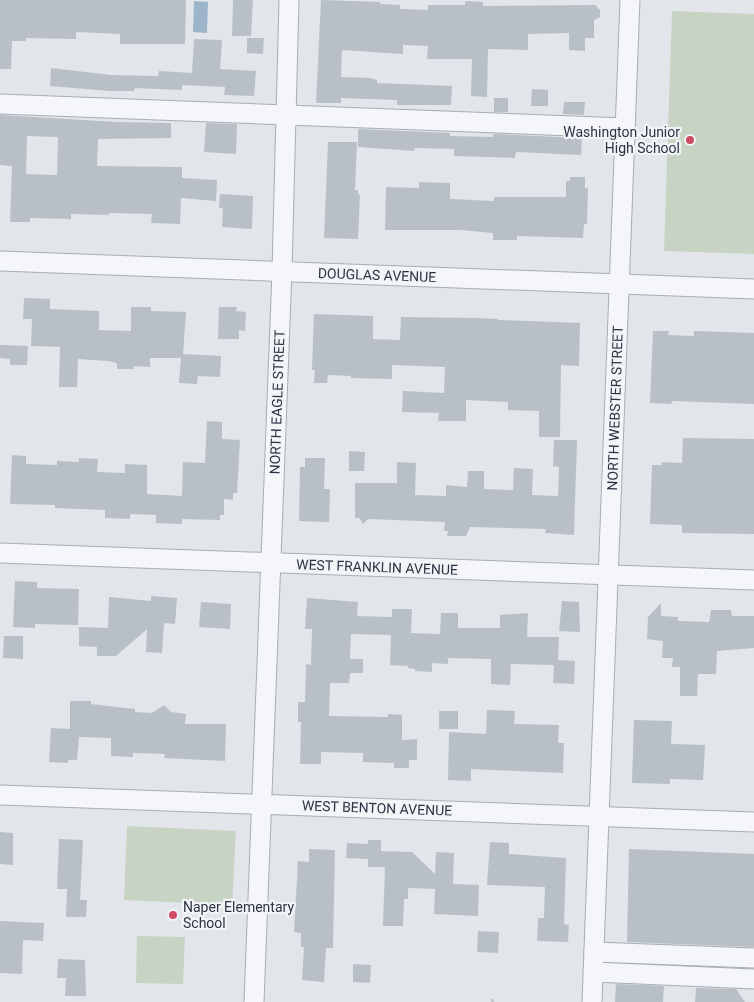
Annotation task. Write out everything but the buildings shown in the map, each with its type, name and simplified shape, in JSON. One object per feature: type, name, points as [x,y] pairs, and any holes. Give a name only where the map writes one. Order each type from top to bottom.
[{"type":"street","name":"NORTH EAGLE STREET","points":[[254,1002],[282,271],[289,0]]},
{"type":"street","name":"NORTH WEBSTER STREET","points":[[592,1002],[630,0]]},
{"type":"street","points":[[0,104],[625,128]]},
{"type":"street","name":"DOUGLAS AVENUE","points":[[0,261],[754,288]]},
{"type":"street","name":"WEST FRANKLIN AVENUE","points":[[0,553],[754,580]]},
{"type":"street","name":"WEST BENTON AVENUE","points":[[0,795],[754,822]]},
{"type":"street","points":[[594,952],[754,958]]},
{"type":"street","points":[[593,972],[754,979]]},
{"type":"green space","points":[[672,11],[754,14],[754,254],[664,251]]},
{"type":"green space","points":[[127,826],[236,831],[232,905],[124,900]]},
{"type":"green space","points":[[137,936],[185,937],[183,984],[136,983]]},
{"type":"water","points":[[194,1],[208,2],[207,33],[193,32]]},
{"type":"place","name":"Washington Junior High School","points":[[690,140]]},
{"type":"place","name":"Naper Elementary School","points":[[173,915]]}]
